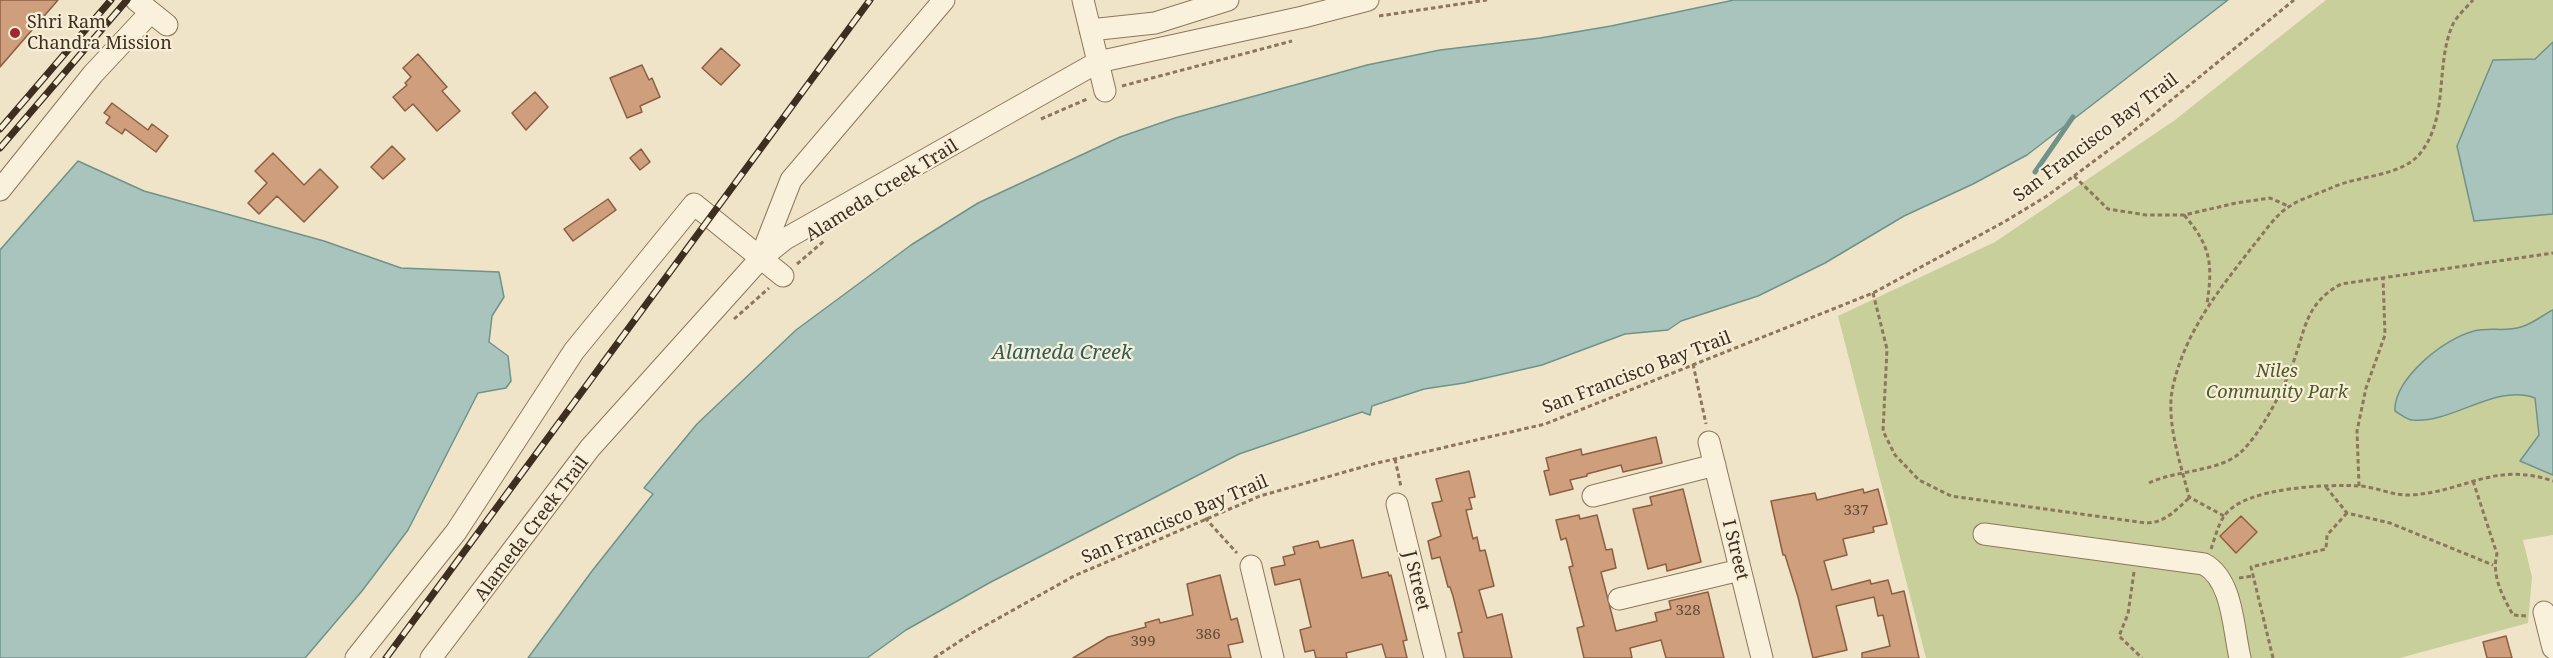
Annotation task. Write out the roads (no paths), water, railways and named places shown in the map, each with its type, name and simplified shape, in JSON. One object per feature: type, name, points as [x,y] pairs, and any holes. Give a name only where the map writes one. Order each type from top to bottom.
[{"type":"street","points":[[760,259],[791,180],[944,0]]},
{"type":"street","points":[[1083,0],[1105,92]]},
{"type":"street","points":[[1090,30],[1155,23],[1228,0]]},
{"type":"street","points":[[431,658],[590,448],[760,259],[785,239],[1098,62],[1303,17],[1371,9]]},
{"type":"street","points":[[0,190],[93,74],[151,12]]},
{"type":"street","points":[[356,658],[456,532],[574,351],[694,204],[783,276]]},
{"type":"street","name":"I Street","points":[[1709,442],[1762,658]]},
{"type":"street","points":[[1593,495],[1714,465]]},
{"type":"street","name":"J Street","points":[[1397,504],[1435,658]]},
{"type":"street","points":[[1984,534],[2137,553],[2204,564],[2216,570],[2225,587],[2240,658]]},
{"type":"street","points":[[1251,566],[1273,658]]},
{"type":"street","points":[[1619,599],[1740,570]]},
{"type":"street","points":[[2544,612],[2553,648]]},
{"type":"water","name":"Alameda Creek","points":[[1734,0],[2228,0],[2027,155],[1973,184],[1904,216],[1825,263],[1758,296],[1681,321],[1668,330],[1625,334],[1542,365],[1464,383],[1424,389],[1372,406],[1370,415],[1362,412],[1239,454],[989,583],[906,630],[867,658],[528,658],[592,571],[653,494],[644,488],[697,424],[796,330],[911,245],[978,203],[1120,137],[1175,118],[1367,65],[1440,50],[1540,38],[1611,26]]},
{"type":"water","points":[[2553,42],[2553,214],[2474,221],[2457,146],[2493,60],[2535,59]]},
{"type":"water","points":[[78,161],[144,191],[324,241],[401,268],[499,272],[504,297],[492,316],[489,342],[508,356],[511,381],[506,388],[478,393],[408,530],[362,591],[305,658],[0,658],[0,250]]},
{"type":"water","points":[[2553,310],[2553,475],[2520,461],[2539,435],[2535,398],[2520,395],[2489,399],[2427,420],[2412,420],[2395,411],[2402,386],[2411,373],[2449,342],[2474,331],[2521,327]]},
{"type":"waterway","points":[[2035,172],[2073,117]]},
{"type":"railway","points":[[0,129],[111,0]]},
{"type":"railway","points":[[0,148],[127,0]]},
{"type":"railway","points":[[386,658],[870,0]]},
{"type":"place","name":"Shri Ram Chandra Mission","points":[[15,33]]},
{"type":"park label","name":"Niles Community Park","points":[[2277,382]]}]
